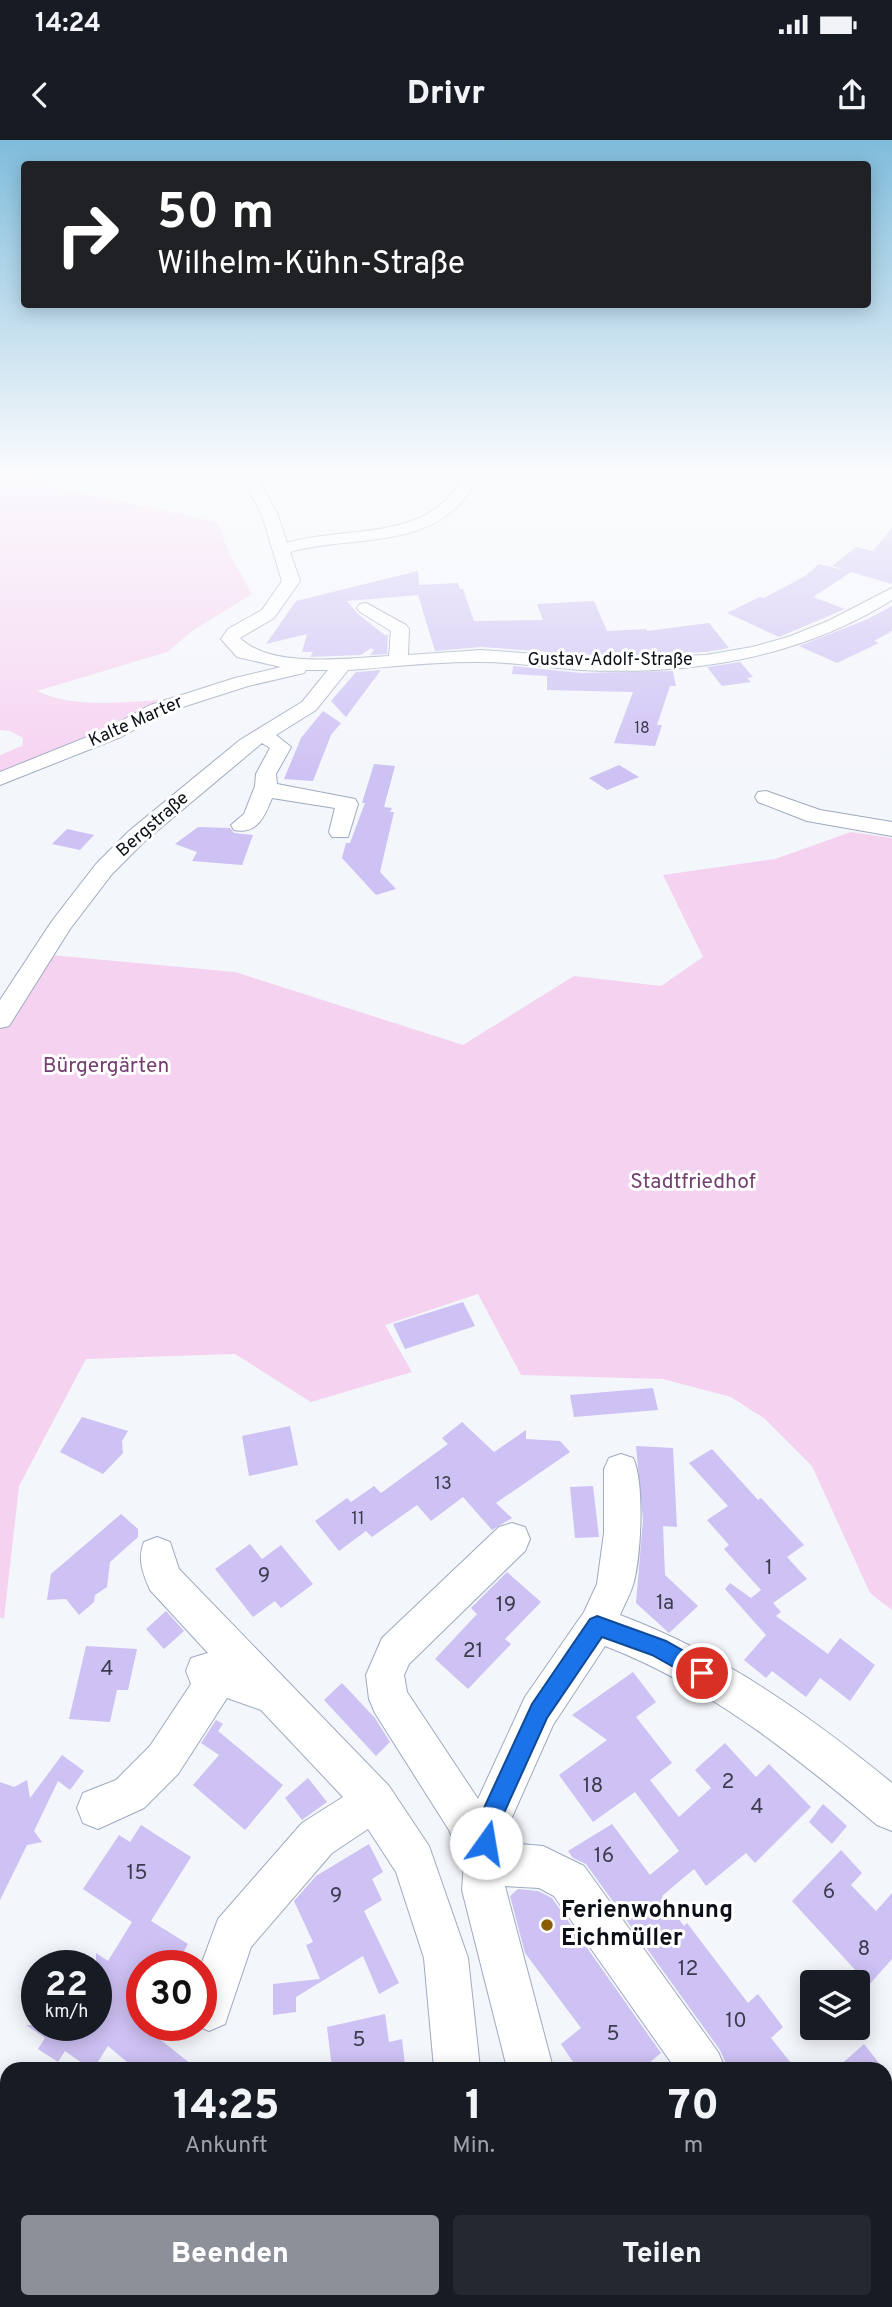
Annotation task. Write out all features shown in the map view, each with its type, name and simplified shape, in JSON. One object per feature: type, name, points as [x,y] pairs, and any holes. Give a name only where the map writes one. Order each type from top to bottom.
[{"type":"street","points":[[289,575],[291,581],[268,614],[234,633],[230,639],[232,645],[250,655],[329,665]]},
{"type":"street","name":"Gustav-Adolf-Straße","points":[[329,665],[481,656],[572,663],[672,663],[729,657],[801,640],[838,624],[892,593]]},
{"type":"street","points":[[366,608],[400,629],[397,644],[399,662]]},
{"type":"street","name":"Bergstraße","points":[[0,1020],[60,926],[104,869],[137,836],[247,744],[309,706],[329,665]]},
{"type":"street","name":"Kalte Marter","points":[[0,779],[114,733],[157,709],[242,682],[329,665]]},
{"type":"street","points":[[242,825],[253,818],[267,774],[281,747],[273,740],[261,737]]},
{"type":"street","points":[[265,786],[274,792],[350,797],[340,832]]},
{"type":"street","points":[[766,797],[815,816],[892,829]]},
{"type":"street","points":[[528,2062],[483,1889],[488,1823],[539,1711],[597,1625],[615,1584],[622,1534],[621,1469]]},
{"type":"street","points":[[485,1863],[464,1815],[389,1699],[385,1675],[395,1651],[512,1539]]},
{"type":"street","points":[[157,1554],[163,1578],[374,1801],[414,1861],[446,1958],[456,2062]]},
{"type":"street","points":[[597,1625],[659,1648],[724,1686],[808,1740],[892,1810]]},
{"type":"street","points":[[98,1808],[130,1794],[164,1760],[212,1673],[274,1695]]},
{"type":"street","points":[[217,1983],[233,1934],[317,1838],[374,1801]]},
{"type":"street","points":[[485,1863],[543,1867],[569,1881],[698,2062]]},
{"type":"green space","points":[[0,575],[241,575],[252,594],[192,631],[167,652],[37,691],[69,701],[86,702],[174,699],[0,773],[0,755],[22,746],[23,738],[10,731],[0,730]]},
{"type":"green space","points":[[851,832],[892,838],[892,1610],[870,1593],[812,1466],[765,1419],[731,1397],[663,1379],[521,1375],[478,1294],[385,1325],[412,1372],[311,1402],[235,1354],[86,1359],[19,1486],[4,1619],[0,1617],[0,1026],[50,955],[235,972],[463,1045],[574,976],[661,986],[703,957],[663,875],[775,859]]},
{"type":"building","points":[[401,575],[418,575],[419,585],[458,583],[460,589],[463,589],[474,621],[543,620],[537,604],[594,601],[607,631],[647,631],[709,623],[729,648],[706,652],[608,656],[481,647],[435,651],[418,595],[347,601],[358,614],[386,636],[388,633],[387,654],[370,655],[374,650],[371,648],[361,655],[310,657],[313,652],[302,652],[307,634],[266,644],[296,601]]},
{"type":"building","points":[[846,575],[813,597],[845,609],[779,637],[727,613],[760,597],[764,598],[805,576]]},
{"type":"building","points":[[862,575],[892,575],[892,584]]},
{"type":"building","points":[[892,606],[892,631],[874,641],[879,643],[837,663],[799,646],[868,619]]},
{"type":"building","points":[[740,662],[753,677],[747,678],[751,682],[722,686],[707,667]]},
{"type":"building","points":[[513,666],[581,673],[673,671],[676,686],[670,686],[657,725],[662,725],[655,746],[614,743],[633,692],[547,690],[547,676],[512,674]]},
{"type":"building","points":[[381,670],[346,717],[331,701],[356,672]]},
{"type":"building","points":[[323,711],[341,723],[331,735],[313,781],[284,779],[301,738]]},
{"type":"building","points":[[374,764],[395,766],[384,807],[392,808],[390,812],[394,812],[380,872],[396,889],[376,895],[342,858],[365,803],[362,803]]},
{"type":"building","points":[[619,765],[639,777],[607,790],[589,778]]},
{"type":"building","points":[[198,827],[230,828],[234,833],[253,835],[242,865],[192,861],[197,852],[175,844]]},
{"type":"building","points":[[67,829],[94,835],[80,850],[52,844]]},
{"type":"building","points":[[463,1302],[475,1326],[405,1349],[393,1324]]},
{"type":"building","points":[[653,1388],[658,1410],[574,1417],[570,1395]]},
{"type":"building","points":[[82,1417],[128,1431],[122,1441],[123,1453],[103,1474],[60,1452]]},
{"type":"building","points":[[462,1422],[494,1452],[526,1430],[526,1439],[560,1441],[570,1452],[496,1503],[512,1518],[492,1530],[463,1497],[431,1521],[417,1505],[372,1537],[366,1531],[339,1551],[315,1521],[347,1498],[351,1502],[374,1486],[381,1493],[448,1444],[442,1438]]},
{"type":"building","points":[[290,1426],[298,1465],[249,1476],[242,1436]]},
{"type":"building","points":[[636,1446],[673,1448],[677,1527],[663,1526],[665,1575],[698,1606],[669,1633],[636,1603],[643,1520]]},
{"type":"building","points":[[712,1449],[804,1545],[787,1557],[807,1579],[773,1603],[781,1612],[776,1616],[828,1654],[840,1638],[875,1665],[850,1701],[820,1678],[806,1697],[772,1671],[766,1678],[744,1660],[766,1635],[725,1589],[730,1583],[751,1598],[761,1590],[724,1549],[729,1545],[707,1520],[728,1506],[689,1463]]},
{"type":"building","points":[[593,1486],[599,1537],[575,1538],[570,1487]]},
{"type":"building","points":[[121,1514],[138,1529],[138,1537],[110,1562],[107,1587],[95,1595],[94,1602],[79,1615],[66,1599],[47,1600],[51,1574]]},
{"type":"building","points":[[250,1544],[262,1559],[281,1545],[313,1584],[281,1608],[275,1601],[253,1617],[215,1569]]},
{"type":"building","points":[[507,1572],[541,1602],[505,1639],[511,1644],[468,1689],[435,1659],[477,1614],[471,1608]]},
{"type":"building","points":[[166,1611],[184,1631],[164,1649],[146,1629]]},
{"type":"building","points":[[86,1646],[137,1649],[128,1690],[117,1690],[110,1722],[69,1719]]},
{"type":"building","points":[[633,1672],[656,1702],[636,1717],[672,1763],[650,1780],[679,1817],[711,1788],[695,1770],[725,1743],[756,1777],[769,1764],[811,1807],[755,1863],[746,1853],[706,1886],[694,1869],[662,1896],[684,1926],[687,1923],[748,2003],[758,1994],[783,2027],[771,2038],[790,2062],[725,2062],[720,2050],[586,1864],[573,1858],[568,1851],[612,1824],[650,1875],[679,1851],[635,1792],[593,1822],[559,1775],[607,1740],[572,1715]]},
{"type":"building","points":[[342,1683],[375,1718],[390,1742],[376,1756],[324,1700]]},
{"type":"building","points":[[216,1720],[223,1724],[218,1731],[283,1785],[245,1830],[193,1785],[219,1755],[201,1743]]},
{"type":"building","points":[[62,1755],[84,1771],[70,1790],[58,1781],[34,1831],[42,1842],[27,1845],[0,1900],[0,1782],[14,1787],[27,1780],[30,1798]]},
{"type":"building","points":[[308,1778],[327,1802],[302,1820],[285,1798]]},
{"type":"building","points":[[823,1804],[847,1826],[832,1844],[809,1822]]},
{"type":"building","points":[[141,1825],[191,1857],[151,1921],[188,1944],[185,1950],[126,1950],[126,2041],[162,2041],[188,2062],[127,2062],[108,2046],[98,2062],[81,2062],[65,2051],[58,2062],[38,2049],[43,2041],[112,2041],[112,1954],[132,1922],[83,1889],[119,1835],[130,1842]]},
{"type":"building","points":[[369,1844],[383,1872],[372,1879],[382,1900],[364,1911],[399,1983],[379,1994],[363,1956],[296,1997],[296,2012],[273,2015],[273,1984],[320,1979],[306,1945],[313,1942],[294,1901],[316,1876]]},
{"type":"building","points":[[841,1850],[862,1873],[851,1885],[876,1911],[892,1893],[892,1959],[870,1984],[870,1970],[855,1970],[792,1901]]},
{"type":"building","points":[[518,1889],[538,1891],[552,1898],[661,2053],[650,2062],[573,2062],[561,2044],[581,2028],[525,1953],[510,1896]]},
{"type":"building","points":[[385,2014],[389,2042],[402,2039],[405,2062],[331,2062],[327,2027]]},
{"type":"building","points":[[864,2044],[878,2062],[844,2062]]},
{"type":"place","name":"Ferienwohnung Eichmüller","points":[[547,1925]]},
{"type":"route","points":[[486,1843],[488,1823],[539,1711],[597,1625],[659,1648],[702,1673]]},
{"type":"park label","name":"Bürgergärten","points":[[106,1066]]},
{"type":"park label","name":"Stadtfriedhof","points":[[693,1182]]}]
